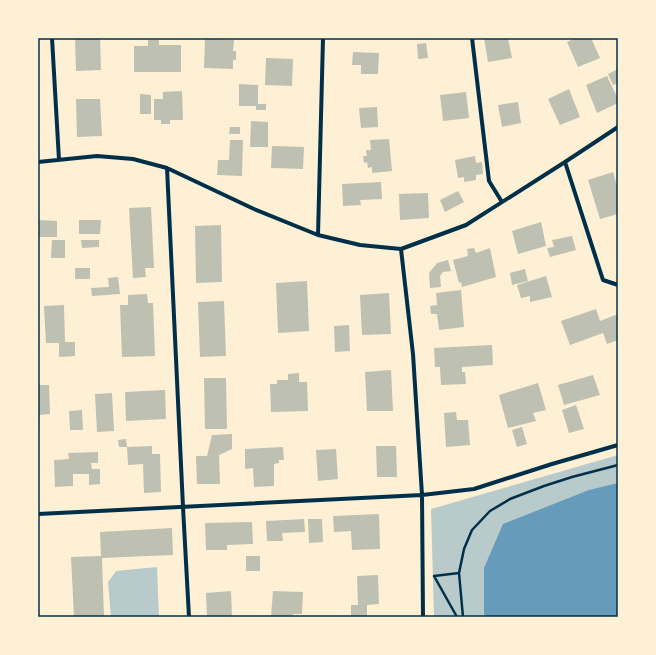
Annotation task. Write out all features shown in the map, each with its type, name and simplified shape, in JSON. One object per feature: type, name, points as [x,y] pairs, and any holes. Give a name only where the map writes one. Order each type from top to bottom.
[{"type":"street","points":[[52,38],[59,160]]},
{"type":"street","points":[[318,234],[323,38]]},
{"type":"street","points":[[472,38],[489,181],[502,202]]},
{"type":"street","points":[[38,162],[97,156],[133,159],[167,168],[254,209],[318,234],[360,245],[401,249],[466,225],[618,127]]},
{"type":"street","points":[[564,162],[602,280],[618,284]]},
{"type":"street","points":[[167,168],[183,507],[190,617]]},
{"type":"street","points":[[401,249],[413,354],[422,495],[424,617]]},
{"type":"street","points":[[38,514],[422,495],[474,489],[618,445]]},
{"type":"path","points":[[463,617],[459,573],[464,549],[472,530],[490,511],[510,499],[530,491],[572,477],[618,465]]},
{"type":"path","points":[[423,577],[459,573]]},
{"type":"path","points":[[434,576],[458,617]]},
{"type":"shaded area","points":[[618,455],[618,617],[434,617],[431,509]]},
{"type":"shaded area","points":[[157,567],[159,617],[111,617],[108,582],[116,571]]},
{"type":"water","points":[[618,483],[618,617],[485,617],[484,568],[503,524],[589,490]]},
{"type":"building","points":[[75,38],[100,38],[101,70],[76,71]]},
{"type":"building","points":[[484,38],[508,38],[512,58],[488,62]]},
{"type":"building","points":[[575,38],[591,38],[600,58],[578,67],[567,42]]},
{"type":"building","points":[[205,39],[234,40],[233,51],[236,51],[236,60],[233,60],[233,69],[204,68]]},
{"type":"building","points":[[148,40],[159,40],[159,45],[181,45],[181,72],[134,72],[134,46],[148,46]]},
{"type":"building","points":[[426,43],[428,58],[418,59],[417,44]]},
{"type":"building","points":[[353,52],[379,53],[378,74],[361,74],[361,65],[352,65]]},
{"type":"building","points":[[266,58],[293,59],[292,86],[265,85]]},
{"type":"building","points":[[618,69],[618,83],[613,85],[608,74]]},
{"type":"building","points":[[607,76],[618,99],[618,103],[597,113],[586,85]]},
{"type":"building","points":[[239,84],[258,85],[258,104],[266,104],[266,110],[256,110],[256,106],[239,106]]},
{"type":"building","points":[[569,89],[580,117],[560,125],[548,99]]},
{"type":"building","points":[[182,91],[183,120],[170,120],[170,124],[161,124],[161,120],[154,120],[154,99],[163,99],[163,92]]},
{"type":"building","points":[[466,92],[469,118],[443,121],[440,95]]},
{"type":"building","points":[[140,94],[151,95],[151,114],[140,114]]},
{"type":"building","points":[[76,99],[100,99],[102,136],[77,137]]},
{"type":"building","points":[[518,102],[521,123],[502,127],[498,105]]},
{"type":"building","points":[[377,107],[378,127],[361,128],[359,108]]},
{"type":"building","points":[[251,121],[268,122],[268,147],[250,147]]},
{"type":"building","points":[[230,127],[240,127],[240,134],[229,134]]},
{"type":"building","points":[[389,139],[392,171],[372,173],[372,167],[368,168],[367,162],[364,163],[363,156],[367,156],[366,150],[371,150],[370,140]]},
{"type":"building","points":[[230,140],[243,140],[242,176],[217,175],[218,160],[229,160]]},
{"type":"building","points":[[272,146],[304,147],[303,169],[271,168]]},
{"type":"building","points":[[475,156],[476,163],[482,162],[483,174],[476,175],[476,180],[464,182],[464,177],[458,178],[455,160]]},
{"type":"building","points":[[613,172],[618,190],[618,214],[600,219],[588,180]]},
{"type":"building","points":[[381,182],[382,199],[360,200],[361,205],[343,206],[342,184]]},
{"type":"building","points":[[458,191],[464,202],[445,212],[440,200]]},
{"type":"building","points":[[428,193],[429,218],[400,220],[399,194]]},
{"type":"building","points":[[151,207],[154,268],[145,268],[146,277],[133,278],[129,208]]},
{"type":"building","points":[[38,220],[57,221],[57,237],[38,237]]},
{"type":"building","points":[[79,220],[101,220],[100,234],[79,234]]},
{"type":"building","points":[[541,222],[546,246],[518,254],[512,231]]},
{"type":"building","points":[[221,225],[222,282],[196,283],[195,226]]},
{"type":"building","points":[[572,236],[576,250],[550,257],[547,248],[554,247],[552,240]]},
{"type":"building","points":[[52,240],[65,240],[65,258],[51,258]]},
{"type":"building","points":[[81,240],[99,240],[99,247],[82,248]]},
{"type":"building","points":[[474,248],[476,253],[490,248],[496,277],[462,287],[461,282],[459,283],[453,260],[468,256],[467,249]]},
{"type":"building","points":[[448,260],[451,271],[443,272],[440,276],[441,287],[430,288],[429,273],[437,263]]},
{"type":"building","points":[[75,268],[90,268],[90,279],[75,279]]},
{"type":"building","points":[[525,269],[528,281],[512,285],[510,273]]},
{"type":"building","points":[[546,276],[552,297],[530,302],[530,296],[521,298],[517,285]]},
{"type":"building","points":[[118,277],[120,294],[92,296],[91,288],[109,287],[108,278]]},
{"type":"building","points":[[307,281],[309,331],[278,333],[276,283]]},
{"type":"building","points":[[461,290],[464,327],[439,330],[437,314],[431,314],[430,306],[437,305],[436,293]]},
{"type":"building","points":[[389,293],[391,334],[362,335],[360,295]]},
{"type":"building","points":[[147,294],[148,303],[153,303],[155,356],[122,357],[120,305],[128,305],[128,295]]},
{"type":"building","points":[[224,301],[226,356],[200,357],[198,302]]},
{"type":"building","points":[[64,305],[65,342],[75,342],[75,356],[59,357],[59,343],[46,343],[44,306]]},
{"type":"building","points":[[596,309],[600,321],[618,314],[618,340],[607,344],[603,333],[570,345],[561,321]]},
{"type":"building","points":[[349,325],[350,351],[335,352],[334,326]]},
{"type":"building","points":[[492,345],[493,365],[462,367],[462,372],[465,372],[466,384],[441,385],[440,367],[435,367],[434,348]]},
{"type":"building","points":[[391,370],[393,411],[367,411],[365,372]]},
{"type":"building","points":[[299,373],[299,382],[307,382],[308,411],[271,412],[270,384],[277,384],[277,380],[288,380],[288,374]]},
{"type":"building","points":[[593,375],[600,395],[564,405],[558,385]]},
{"type":"building","points":[[204,378],[226,378],[227,429],[205,429]]},
{"type":"building","points":[[538,383],[546,410],[533,413],[536,421],[508,428],[499,395]]},
{"type":"building","points":[[38,385],[49,385],[50,414],[39,415],[40,425],[38,425]]},
{"type":"building","points":[[165,390],[166,419],[126,421],[125,392]]},
{"type":"building","points":[[112,393],[114,431],[97,432],[95,394]]},
{"type":"building","points":[[576,405],[584,429],[569,433],[562,410]]},
{"type":"building","points":[[82,410],[83,430],[70,430],[69,411]]},
{"type":"building","points":[[456,412],[457,420],[468,420],[470,445],[446,447],[444,413]]},
{"type":"building","points":[[522,427],[527,444],[517,447],[512,430]]},
{"type":"building","points":[[232,434],[232,449],[219,455],[220,484],[197,484],[196,456],[207,456],[212,435]]},
{"type":"building","points":[[126,439],[127,447],[119,447],[118,440]]},
{"type":"building","points":[[152,446],[152,454],[160,454],[161,492],[144,493],[143,464],[128,465],[127,447]]},
{"type":"building","points":[[376,446],[396,446],[397,477],[377,477]]},
{"type":"building","points":[[283,447],[284,460],[279,460],[279,463],[274,464],[274,486],[254,487],[253,468],[245,469],[245,449]]},
{"type":"building","points":[[336,449],[338,479],[318,481],[316,450]]},
{"type":"building","points":[[98,452],[98,463],[91,463],[92,469],[100,469],[100,484],[89,485],[89,474],[73,474],[73,486],[55,487],[54,460],[69,459],[68,453]]},
{"type":"building","points":[[379,514],[380,549],[352,550],[351,531],[334,532],[333,516]]},
{"type":"building","points":[[304,519],[305,532],[282,533],[283,541],[267,541],[266,521]]},
{"type":"building","points":[[308,519],[322,519],[323,542],[309,543]]},
{"type":"building","points":[[252,522],[253,544],[227,545],[227,550],[206,550],[205,523]]},
{"type":"building","points":[[172,528],[173,555],[102,558],[104,617],[74,617],[71,557],[101,556],[100,532]]},
{"type":"building","points":[[246,556],[260,556],[260,571],[246,571]]},
{"type":"building","points":[[378,575],[379,604],[367,605],[367,616],[351,616],[351,605],[358,605],[357,576]]},
{"type":"building","points":[[231,591],[232,617],[207,617],[206,593]]},
{"type":"building","points":[[273,591],[303,592],[302,614],[293,614],[293,617],[271,617]]}]
